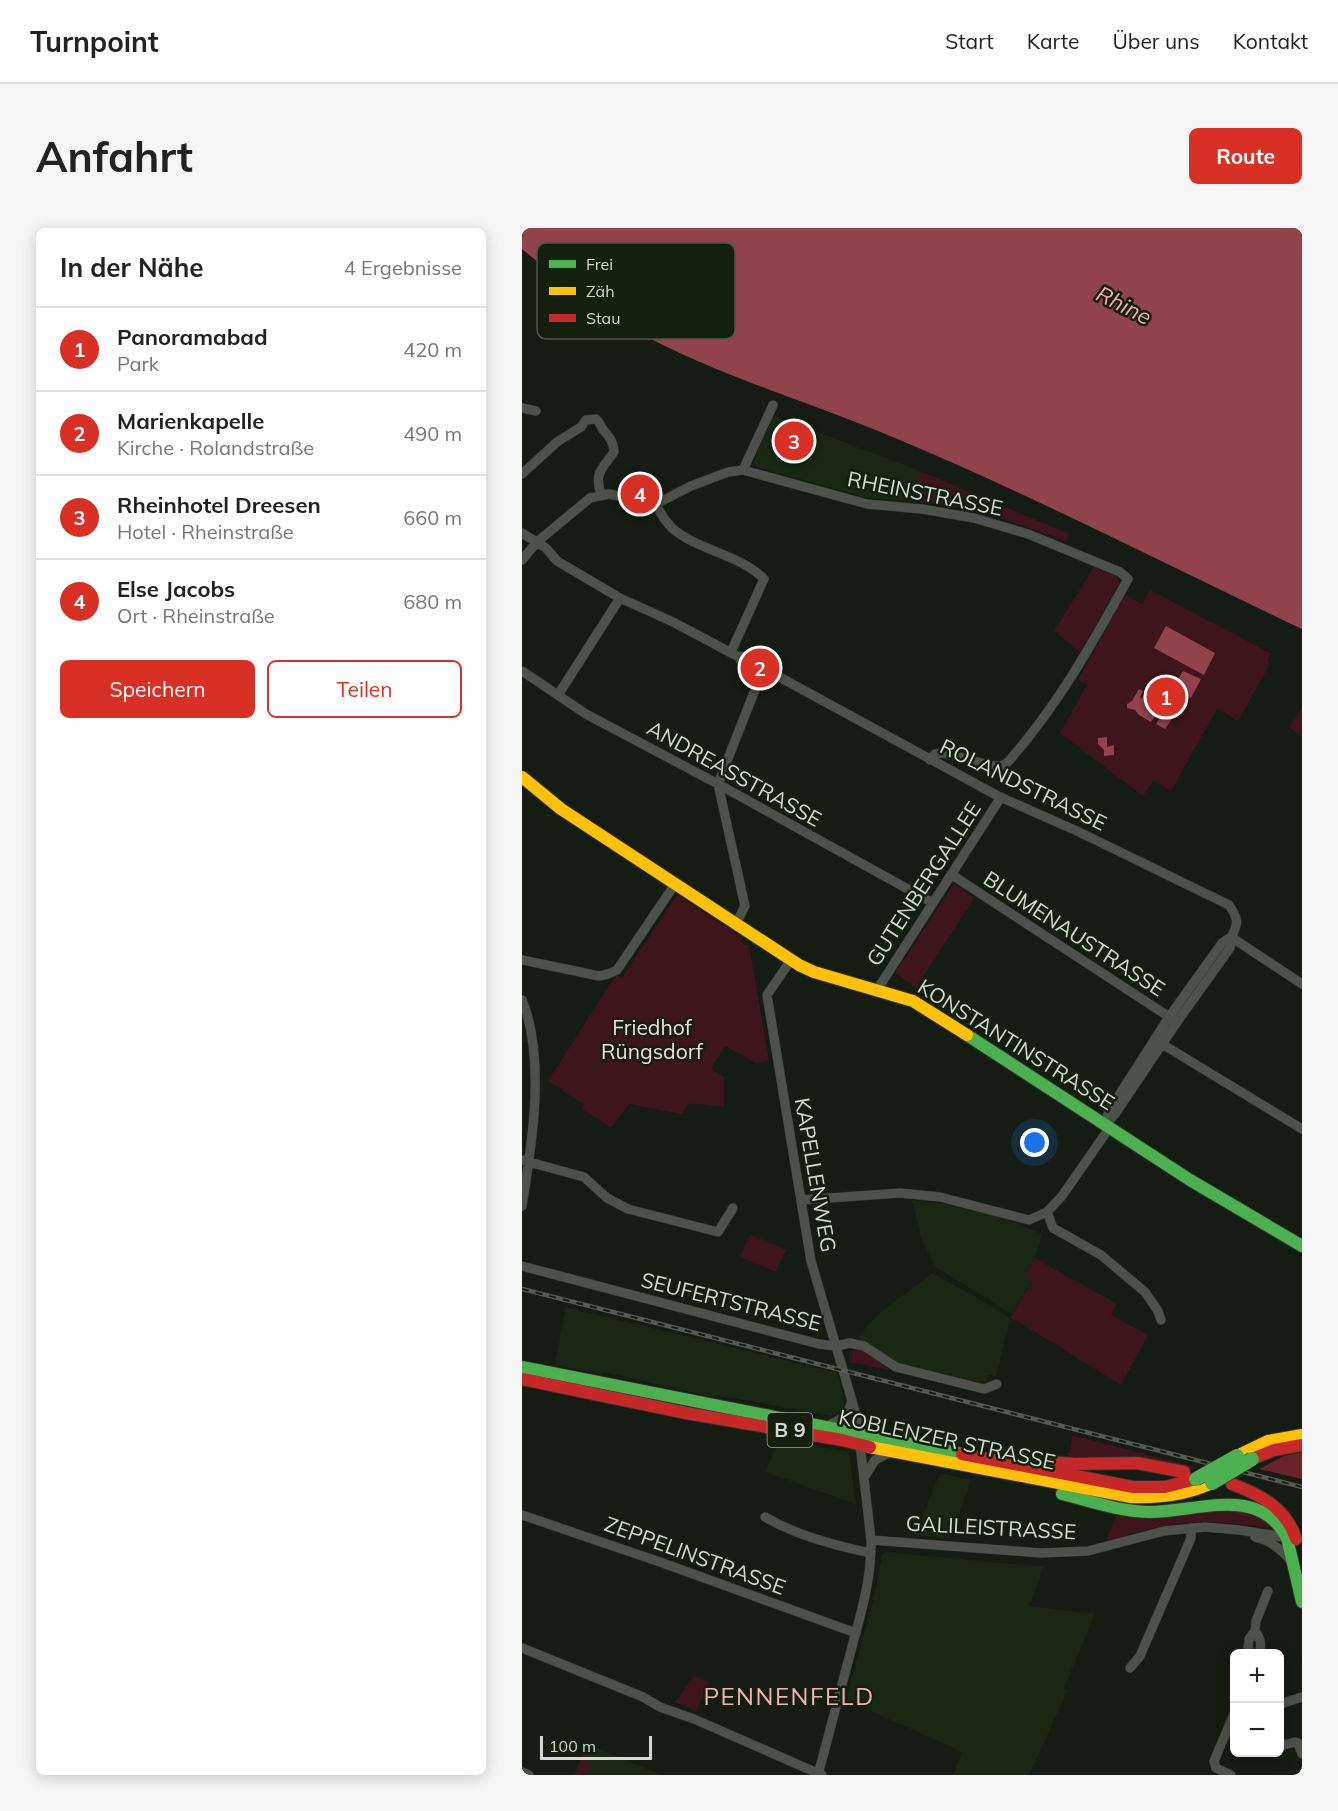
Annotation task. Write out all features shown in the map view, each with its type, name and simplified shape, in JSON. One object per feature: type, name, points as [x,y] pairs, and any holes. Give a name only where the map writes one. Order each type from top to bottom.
[{"type":"main road","name":"KONSTANTINSTRASSE","points":[[522,777],[561,809],[791,960],[814,972],[913,1001],[928,1009],[1217,1197],[1302,1246]]},
{"type":"main road","name":"KOBLENZER STRASSE","points":[[522,1367],[827,1426],[892,1452],[1142,1499],[1178,1496],[1212,1483],[1274,1450],[1302,1445]]},
{"type":"main road","name":"KOBLENZER STRASSE","points":[[522,1379],[686,1413],[944,1449],[1132,1487],[1175,1486],[1190,1475],[1269,1441],[1302,1435]]},
{"type":"main road","points":[[944,1449],[991,1452],[1056,1463],[1137,1463],[1190,1475]]},
{"type":"main road","points":[[984,1470],[1002,1479],[1129,1510],[1158,1512],[1222,1504],[1245,1506],[1260,1511],[1297,1537]]},
{"type":"main road","points":[[1232,1484],[1263,1497],[1275,1506],[1288,1521],[1297,1537],[1297,1565],[1302,1602]]},
{"type":"street","points":[[743,470],[773,405]]},
{"type":"street","points":[[522,408],[536,411]]},
{"type":"street","points":[[522,474],[557,442],[581,427],[586,420],[596,419],[611,438],[614,448],[614,452],[598,474],[601,495]]},
{"type":"street","name":"RHEINSTRASSE","points":[[656,504],[691,486],[728,472],[743,470],[867,504],[922,509],[1004,526],[1120,572],[1128,579],[1069,682],[1044,718],[1006,763],[993,766],[944,753],[935,754],[930,760]]},
{"type":"street","points":[[522,560],[537,542],[590,498],[609,494],[656,504],[672,528],[756,571],[764,579],[735,654]]},
{"type":"street","name":"ROLANDSTRASSE","points":[[522,532],[546,548],[557,561],[620,598],[735,654],[749,655],[767,663],[772,673],[1001,798],[1077,831],[1229,905],[1237,916],[1238,925],[1231,937]]},
{"type":"street","points":[[558,695],[620,598]]},
{"type":"street","name":"ROLANDSTRASSE","points":[[735,654],[744,668],[760,677]]},
{"type":"street","name":"ANDREASSTRASSE","points":[[522,671],[586,714],[933,903]]},
{"type":"street","points":[[736,924],[746,906],[717,784],[760,677],[772,673]]},
{"type":"street","name":"GUTENBERGALLEE","points":[[877,990],[1001,798]]},
{"type":"street","name":"BLUMENAUSTRASSE","points":[[952,875],[1173,1020]]},
{"type":"street","points":[[522,960],[599,975],[617,970],[675,884]]},
{"type":"street","points":[[1107,1126],[1109,1111],[1173,1020],[1222,943],[1231,937],[1302,984]]},
{"type":"street","name":"KAPELLENWEG","points":[[791,960],[766,995],[811,1262],[852,1401],[860,1438],[872,1553],[856,1633],[819,1774]]},
{"type":"street","points":[[522,1000],[530,1032],[535,1068],[522,1206]]},
{"type":"street","points":[[801,1200],[900,1193],[940,1197],[1029,1220],[1047,1212],[1062,1196],[1162,1044],[1173,1020]]},
{"type":"street","points":[[1162,1044],[1302,1129]]},
{"type":"street","points":[[526,1161],[584,1177],[607,1198],[628,1209],[718,1232],[733,1208]]},
{"type":"street","points":[[1047,1212],[1053,1228],[1101,1255],[1144,1292],[1158,1311],[1161,1320]]},
{"type":"street","name":"SEUFERTSTRASSE","points":[[522,1266],[819,1344],[836,1346],[850,1343],[864,1346],[896,1368],[984,1389],[997,1384]]},
{"type":"street","points":[[827,1426],[843,1417],[852,1401]]},
{"type":"street","points":[[865,1476],[875,1460],[892,1452]]},
{"type":"street","name":"ZEPPELINSTRASSE","points":[[522,1515],[856,1633]]},
{"type":"street","points":[[765,1517],[815,1538],[872,1553]]},
{"type":"street","name":"GALILEISTRASSE","points":[[871,1540],[1041,1553],[1088,1551],[1164,1531],[1191,1528],[1215,1527],[1297,1537]]},
{"type":"street","name":"GALILEISTRASSE","points":[[1215,1527],[1229,1533],[1264,1539],[1277,1546],[1297,1565]]},
{"type":"street","points":[[1130,1668],[1140,1656],[1191,1538],[1191,1528]]},
{"type":"street","points":[[1249,1649],[1249,1639],[1255,1632],[1256,1621],[1268,1591]]},
{"type":"street","points":[[1255,1632],[1260,1638],[1261,1649]]},
{"type":"street","points":[[522,1648],[643,1697],[660,1707],[694,1719],[819,1774]]},
{"type":"street","points":[[1283,1703],[1302,1697]]},
{"type":"street","points":[[1230,1736],[1214,1761],[1216,1768],[1231,1775]]},
{"type":"street","points":[[1284,1745],[1298,1743],[1302,1754]]},
{"type":"street","points":[[522,1772],[529,1775]]},
{"type":"shaded area","points":[[776,416],[920,471],[912,501],[868,498],[757,467],[753,462],[773,417]]},
{"type":"shaded area","points":[[912,1200],[958,1206],[1003,1218],[1042,1234],[1035,1258],[1024,1276],[1032,1281],[1012,1314],[935,1267],[922,1240]]},
{"type":"shaded area","points":[[932,1273],[1010,1318],[996,1376],[988,1375],[985,1384],[896,1362],[859,1338],[868,1324]]},
{"type":"shaded area","points":[[566,1307],[837,1373],[843,1395],[843,1406],[838,1414],[831,1416],[734,1398],[709,1396],[603,1372],[602,1374],[555,1365]]},
{"type":"shaded area","points":[[780,1439],[849,1452],[856,1504],[765,1472]]},
{"type":"shaded area","points":[[1302,1452],[1302,1479],[1259,1469],[1284,1456]]},
{"type":"shaded area","points":[[940,1473],[971,1480],[950,1538],[915,1535]]},
{"type":"shaded area","points":[[886,1552],[1044,1567],[1029,1606],[1095,1614],[1064,1688],[1068,1690],[1029,1775],[953,1775],[962,1752],[846,1700],[873,1602],[882,1555]]},
{"type":"shaded area","points":[[587,1744],[659,1774],[663,1775],[574,1775]]},
{"type":"green space","points":[[920,471],[1069,534],[1066,541],[994,517],[995,515],[912,501]]},
{"type":"green space","points":[[1094,567],[1116,576],[1120,582],[1080,652],[1054,631]]},
{"type":"green space","points":[[1150,590],[1272,654],[1268,659],[1270,664],[1238,721],[1217,709],[1171,791],[1153,781],[1143,796],[1060,733],[1087,685],[1078,680],[1125,595],[1142,604]]},
{"type":"green space","points":[[1302,708],[1302,737],[1289,727]]},
{"type":"green space","points":[[954,884],[974,898],[916,988],[895,973]]},
{"type":"green space","name":"Friedhof Rüngsdorf","points":[[677,895],[742,938],[744,945],[749,945],[769,1061],[756,1063],[725,1046],[711,1069],[724,1077],[724,1107],[689,1103],[682,1114],[629,1104],[611,1128],[582,1109],[584,1105],[548,1081],[616,975],[622,978]]},
{"type":"green space","points":[[750,1234],[786,1250],[776,1272],[740,1257]]},
{"type":"green space","points":[[1035,1258],[1117,1304],[1111,1315],[1148,1335],[1121,1385],[1010,1318],[1032,1282],[1024,1276]]},
{"type":"green space","points":[[862,1350],[890,1370],[849,1362],[849,1353]]},
{"type":"green space","points":[[1072,1435],[1196,1467],[1186,1471],[1074,1458],[1066,1454],[1070,1452]]},
{"type":"green space","points":[[1231,1510],[1260,1516],[1271,1527],[1202,1522],[1160,1527],[1106,1541],[1117,1514]]},
{"type":"green space","points":[[694,1676],[709,1682],[696,1711],[675,1702]]},
{"type":"green space","points":[[585,1748],[591,1751],[586,1762],[591,1764],[586,1775],[575,1775]]},
{"type":"water","name":"Rhine","points":[[522,228],[1302,228],[1302,629],[1042,504],[936,456],[727,373],[652,339],[735,339],[735,243],[537,243],[537,261],[522,249]]},
{"type":"water","points":[[1166,626],[1215,653],[1204,675],[1154,648]]},
{"type":"water","points":[[1183,671],[1201,679],[1191,698],[1174,687]]},
{"type":"water","points":[[1139,689],[1143,691],[1141,699],[1146,693],[1163,702],[1159,708],[1163,711],[1167,705],[1176,709],[1165,729],[1156,724],[1161,716],[1158,713],[1151,722],[1135,710],[1127,708],[1127,704],[1132,701]]},
{"type":"water","points":[[1107,737],[1107,747],[1114,745],[1114,755],[1104,756],[1104,750],[1098,744],[1098,738]]},
{"type":"railway","points":[[522,1289],[1302,1487]]},
{"type":"traffic: fast","points":[[967,1035],[1190,1180],[1302,1246]]},
{"type":"traffic: fast","points":[[522,1367],[962,1454]]},
{"type":"traffic: fast","points":[[1196,1479],[1237,1456]]},
{"type":"traffic: fast","points":[[1212,1483],[1252,1459]]},
{"type":"traffic: fast","points":[[1062,1494],[1115,1508],[1148,1512],[1205,1506],[1243,1506],[1260,1511],[1275,1521],[1287,1538]]},
{"type":"traffic: fast","points":[[1287,1538],[1302,1602]]},
{"type":"traffic: slow","points":[[522,777],[561,809],[799,965],[814,972],[913,1001],[967,1035]]},
{"type":"traffic: slow","points":[[1237,1456],[1268,1441],[1302,1435]]},
{"type":"traffic: slow","points":[[870,1447],[1131,1497],[1172,1495],[1212,1483]]},
{"type":"traffic: jam","points":[[522,1379],[686,1413],[870,1447]]},
{"type":"traffic: jam","points":[[1252,1459],[1274,1450],[1302,1445]]},
{"type":"traffic: jam","points":[[962,1454],[1133,1487],[1165,1487],[1196,1479]]},
{"type":"traffic: jam","points":[[1050,1462],[1137,1463],[1184,1472]]},
{"type":"traffic: jam","points":[[1232,1484],[1271,1504],[1286,1519],[1296,1539]]},
{"type":"place","name":"Rheinhotel Dreesen","points":[[794,441]]},
{"type":"place","name":"Else Jacobs","points":[[640,494]]},
{"type":"place","name":"Marienkapelle","points":[[760,668]]},
{"type":"place","name":"Panoramabad","points":[[1166,697]]},
{"type":"district","name":"PENNENFELD","points":[[789,1697]]}]
